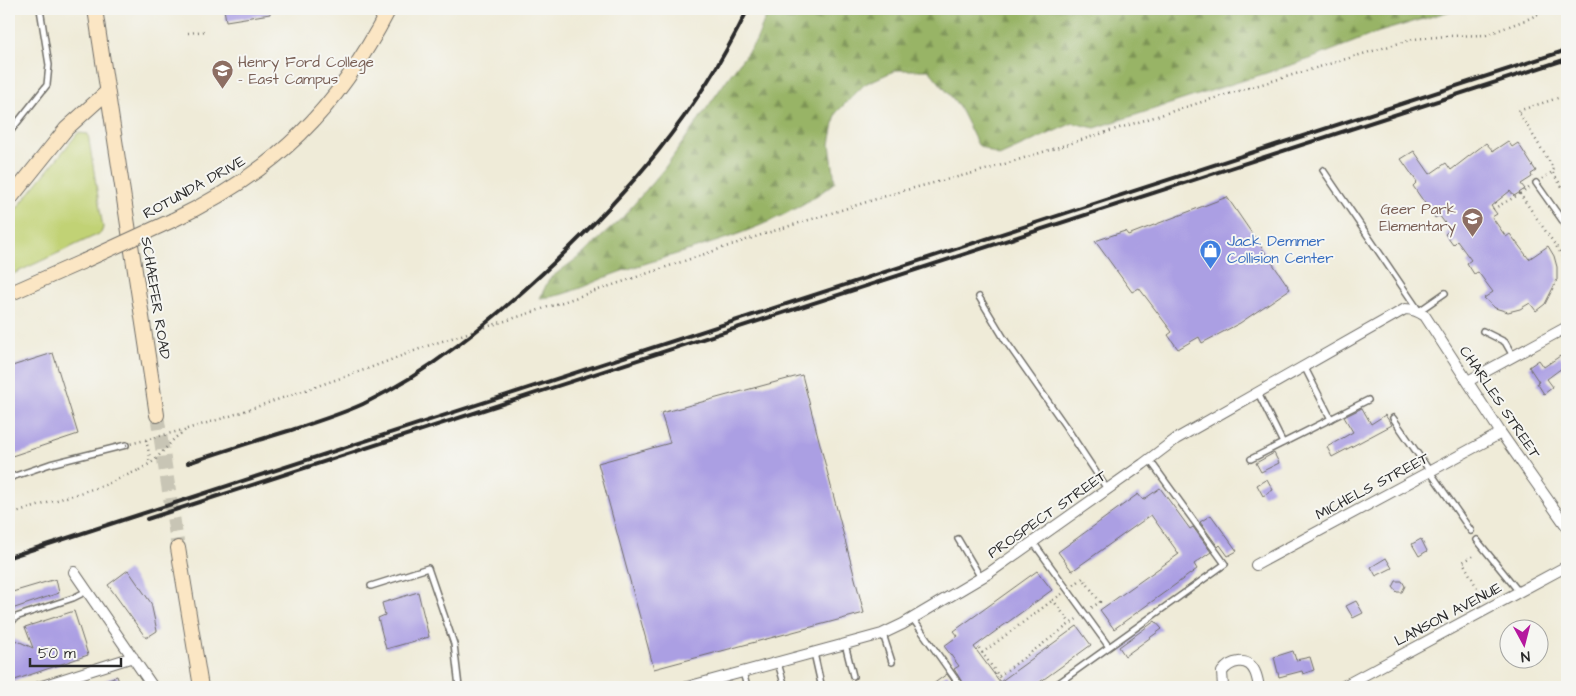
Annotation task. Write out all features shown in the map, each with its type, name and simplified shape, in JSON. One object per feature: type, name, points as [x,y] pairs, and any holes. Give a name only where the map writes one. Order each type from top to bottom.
[{"type":"main road","name":"SCHAEFER ROAD","points":[[95,9],[157,415]]},
{"type":"main road","name":"ROTUNDA DRIVE","points":[[9,294],[173,220],[233,188],[270,162],[304,132],[334,98],[364,54],[389,9]]},
{"type":"main road","points":[[9,200],[66,129],[108,92]]},
{"type":"main road","points":[[178,548],[201,687]]},
{"type":"street","name":"PROSPECT STREET","points":[[687,687],[698,686],[882,634],[981,578],[1176,439],[1400,311],[1412,309],[1419,312]]},
{"type":"street","name":"CHARLES STREET","points":[[1419,312],[1425,316],[1567,527]]},
{"type":"street","points":[[1468,381],[1567,327]]},
{"type":"street","name":"MICHELS STREET","points":[[1256,565],[1502,432]]},
{"type":"street","name":"LANSON AVENUE","points":[[1342,687],[1567,566]]},
{"type":"street","points":[[74,572],[153,687]]},
{"type":"street","points":[[39,687],[133,656]]},
{"type":"street","points":[[1223,687],[1222,672],[1228,665],[1238,661],[1249,665],[1254,670],[1259,687]]},
{"type":"lane","points":[[9,133],[47,85],[49,65],[40,9]]},
{"type":"lane","points":[[1323,170],[1419,312],[1445,293]]},
{"type":"lane","points":[[1536,183],[1567,227]]},
{"type":"lane","points":[[979,297],[1005,340],[1053,407],[1107,490]]},
{"type":"lane","points":[[1483,331],[1505,342],[1513,356]]},
{"type":"lane","points":[[1303,366],[1331,419]]},
{"type":"lane","points":[[1258,392],[1284,443]]},
{"type":"lane","points":[[1250,459],[1368,400]]},
{"type":"lane","points":[[1393,418],[1471,531]]},
{"type":"lane","points":[[9,478],[50,464],[126,445]]},
{"type":"lane","points":[[1053,687],[1225,564],[1149,459]]},
{"type":"lane","points":[[958,539],[981,578]]},
{"type":"lane","points":[[1477,540],[1519,592]]},
{"type":"lane","points":[[1033,542],[1109,647]]},
{"type":"lane","points":[[370,586],[428,568],[454,644],[459,687]]},
{"type":"lane","points":[[9,625],[16,616],[73,598],[87,591]]},
{"type":"lane","points":[[913,618],[961,687]]},
{"type":"lane","points":[[882,634],[892,662]]},
{"type":"lane","points":[[846,644],[853,676]]},
{"type":"lane","points":[[814,653],[822,684]]},
{"type":"lane","points":[[778,662],[785,687]]},
{"type":"lane","points":[[743,672],[748,687]]},
{"type":"path","points":[[126,445],[227,417],[357,372],[430,344],[530,313],[755,237],[902,191],[989,169],[1205,101],[1414,39],[1486,35],[1549,9]]},
{"type":"path","points":[[188,34],[207,31]]},
{"type":"path","points":[[1493,209],[1520,194],[1552,172],[1554,168],[1518,111],[1567,95]]},
{"type":"path","points":[[1552,172],[1567,194]]},
{"type":"path","points":[[1520,194],[1567,262]]},
{"type":"path","points":[[9,516],[105,484],[139,470],[154,461],[175,438],[187,429]]},
{"type":"path","points":[[146,440],[150,457],[148,464]]},
{"type":"path","points":[[1473,556],[1463,562],[1483,599]]},
{"type":"path","points":[[1068,578],[1074,585],[1083,578],[1100,602],[1091,608],[1096,615]]},
{"type":"path","points":[[982,652],[1062,594]]},
{"type":"path","points":[[1053,600],[1070,623]]},
{"type":"path","points":[[978,648],[999,677],[1079,617]]},
{"type":"green space","points":[[769,9],[1457,9],[1379,32],[1310,59],[1095,128],[1073,123],[999,156],[978,145],[958,105],[929,70],[896,70],[865,84],[836,113],[830,144],[835,182],[812,199],[787,213],[733,236],[622,271],[561,295],[540,298],[549,279],[583,254],[623,217],[664,169],[756,41]]},
{"type":"green space","points":[[78,133],[88,134],[103,228],[101,233],[9,276],[9,218]]},
{"type":"building","points":[[224,9],[270,9],[270,14],[226,21]]},
{"type":"building","points":[[1508,141],[1512,147],[1518,143],[1536,171],[1531,174],[1532,177],[1521,184],[1525,189],[1514,196],[1510,191],[1491,206],[1497,214],[1492,217],[1506,237],[1510,234],[1529,259],[1548,246],[1554,256],[1557,267],[1557,280],[1545,304],[1536,311],[1530,303],[1520,309],[1508,312],[1495,308],[1484,298],[1493,292],[1478,272],[1474,274],[1467,263],[1471,260],[1457,241],[1453,245],[1445,234],[1450,230],[1439,215],[1435,218],[1413,186],[1417,182],[1401,159],[1414,151],[1430,174],[1446,163],[1451,170],[1486,143],[1493,151]]},
{"type":"building","points":[[1227,197],[1290,289],[1240,323],[1202,343],[1199,337],[1178,349],[1168,335],[1172,332],[1139,288],[1132,292],[1095,241],[1125,231],[1128,235]]},
{"type":"building","points":[[53,353],[78,434],[9,457],[9,367]]},
{"type":"building","points":[[1560,356],[1566,365],[1547,379],[1553,387],[1544,394],[1529,367],[1539,360],[1544,367]]},
{"type":"building","points":[[802,375],[864,613],[654,669],[598,463],[670,443],[661,413]]},
{"type":"building","points":[[1362,408],[1371,424],[1385,415],[1392,425],[1332,457],[1327,447],[1353,432],[1344,417]]},
{"type":"building","points":[[1274,453],[1279,463],[1261,472],[1256,463]]},
{"type":"building","points":[[1267,479],[1273,490],[1263,496],[1257,485]]},
{"type":"building","points":[[1160,488],[1190,529],[1193,527],[1211,552],[1194,564],[1197,569],[1114,629],[1100,610],[1179,554],[1151,515],[1072,571],[1058,552],[1138,494],[1143,500]]},
{"type":"building","points":[[1211,515],[1237,551],[1228,556],[1220,545],[1218,547],[1200,522]]},
{"type":"building","points":[[1421,539],[1427,551],[1419,556],[1412,544]]},
{"type":"building","points":[[1386,558],[1392,568],[1376,576],[1371,567]]},
{"type":"building","points":[[128,570],[151,603],[157,631],[146,638],[108,585]]},
{"type":"building","points":[[1037,571],[1052,590],[974,647],[1000,682],[1077,626],[1091,645],[1033,687],[965,687],[954,669],[959,666],[944,646],[958,636],[954,631]]},
{"type":"building","points":[[56,579],[59,593],[9,610],[9,593]]},
{"type":"building","points":[[1396,581],[1402,581],[1405,586],[1402,592],[1397,592],[1393,587]]},
{"type":"building","points":[[418,592],[429,637],[386,649],[378,618],[385,615],[382,603]]},
{"type":"building","points":[[1356,601],[1363,613],[1353,618],[1346,606]]},
{"type":"building","points":[[74,611],[88,655],[9,682],[9,637],[33,648],[25,627]]},
{"type":"building","points":[[1155,621],[1162,629],[1125,656],[1119,647]]},
{"type":"building","points":[[1293,651],[1296,660],[1310,657],[1314,670],[1303,674],[1302,671],[1279,677],[1274,657]]},
{"type":"building","points":[[947,674],[956,687],[929,687]]},
{"type":"building","points":[[117,676],[121,687],[89,686]]},
{"type":"tunnel","points":[[157,415],[178,548]]},
{"type":"railway","points":[[188,463],[316,422],[363,404],[412,377],[480,328],[543,273],[604,213],[632,182],[683,118],[728,47],[748,9]]},
{"type":"railway","points":[[9,557],[1567,50]]},
{"type":"railway","points":[[147,519],[1567,59]]},
{"type":"place","name":"Henry Ford College - East Campus","points":[[222,90]]},
{"type":"place","name":"Geer Park Elementary","points":[[1472,237]]},
{"type":"place","name":"Jack Demmer Collision Center","points":[[1211,269]]}]
